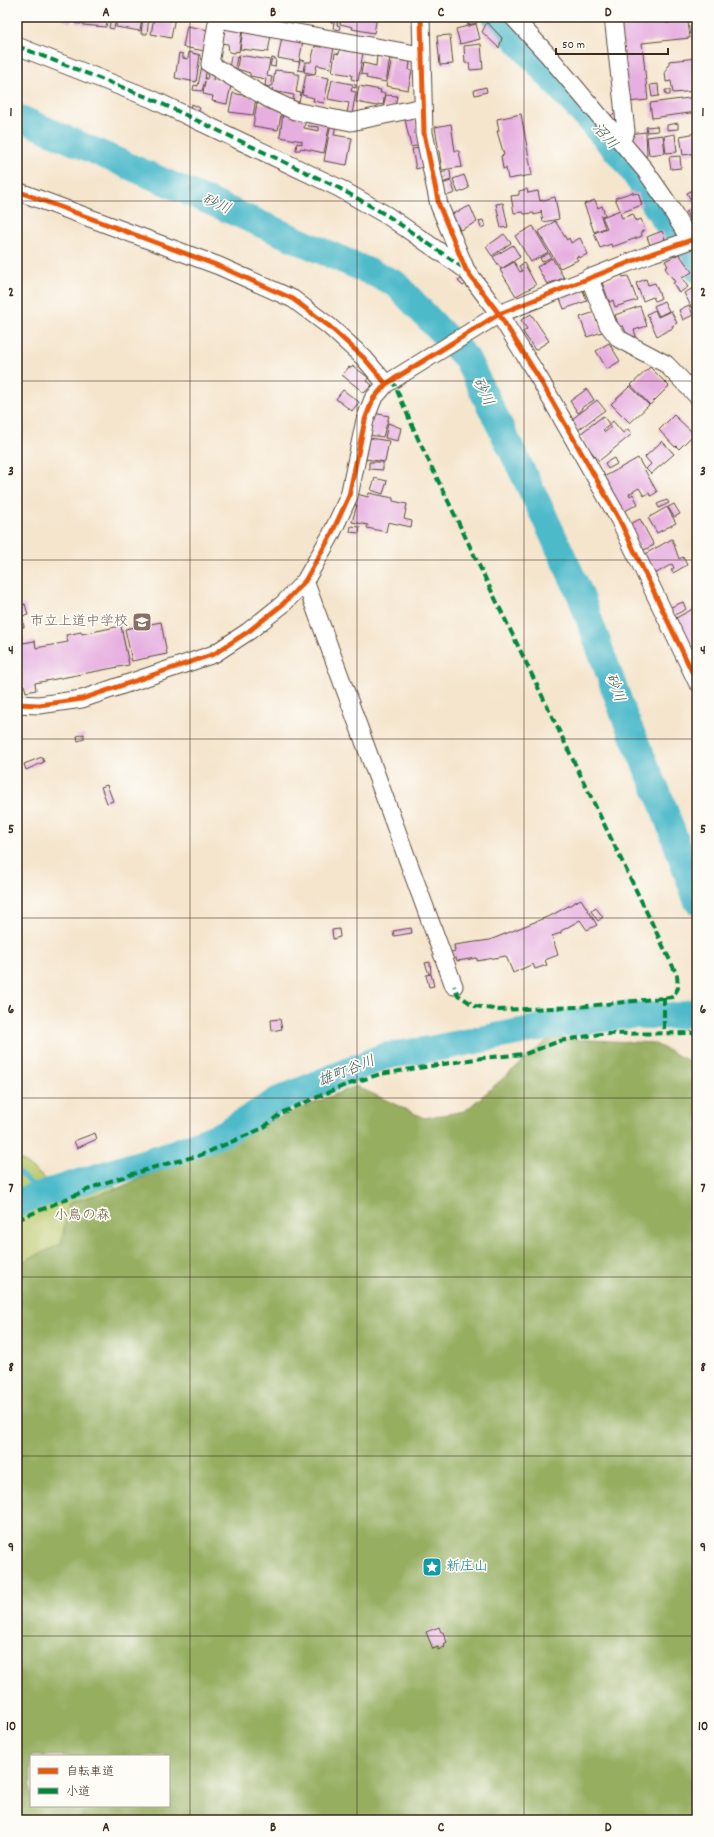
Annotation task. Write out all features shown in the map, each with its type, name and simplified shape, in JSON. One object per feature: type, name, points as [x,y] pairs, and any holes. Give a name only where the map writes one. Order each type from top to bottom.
[{"type":"street","points":[[421,17],[424,133],[439,205],[466,270],[494,317],[539,378],[619,519],[696,678]]},
{"type":"street","points":[[17,704],[39,704],[82,699],[214,654],[248,631],[277,608],[305,581],[331,535],[349,496],[365,420],[373,399],[391,380],[494,317],[589,277],[694,239],[645,170],[513,17]]},
{"type":"street","points":[[613,17],[626,131],[621,141]]},
{"type":"street","points":[[421,55],[218,18],[210,64],[269,99],[295,111],[351,122],[423,107]]},
{"type":"street","points":[[17,46],[152,99],[339,188],[388,216],[466,270]]},
{"type":"street","points":[[17,191],[219,266],[293,299],[329,326],[391,380]]},
{"type":"street","points":[[589,277],[608,324],[619,339],[666,364],[697,396]]},
{"type":"street","points":[[305,581],[454,986]]},
{"type":"path","points":[[17,1189],[21,1191]]},
{"type":"green space","name":"小鳥の森","points":[[550,1038],[653,1043],[697,1065],[697,1820],[17,1820],[17,1264],[61,1244],[69,1203],[116,1189],[285,1115],[356,1086],[424,1118],[465,1111]]},
{"type":"green space","name":"小鳥の森","points":[[17,1157],[47,1180],[95,1166],[116,1189],[17,1290]]},
{"type":"building","points":[[58,17],[73,17],[70,23]]},
{"type":"building","points":[[76,17],[82,17],[81,24],[75,23]]},
{"type":"building","points":[[84,17],[108,17],[106,27],[83,25]]},
{"type":"building","points":[[111,17],[116,17],[114,29],[109,28]]},
{"type":"building","points":[[142,17],[140,31],[116,27],[117,18]]},
{"type":"building","points":[[143,17],[149,17],[147,34],[141,34]]},
{"type":"building","points":[[154,17],[175,17],[171,38],[151,34]]},
{"type":"building","points":[[310,17],[324,17],[324,20]]},
{"type":"building","points":[[331,17],[338,17],[337,25],[340,26],[339,30],[333,28],[334,23],[330,22]]},
{"type":"building","points":[[341,17],[377,17],[374,33],[352,29],[353,27],[340,24]]},
{"type":"building","points":[[476,17],[477,23],[468,25],[467,18]]},
{"type":"building","points":[[620,17],[666,17],[666,23],[688,21],[690,38],[642,43],[648,100],[628,102]]},
{"type":"building","points":[[487,22],[502,38],[499,48],[482,32]]},
{"type":"building","points":[[476,24],[480,39],[460,44],[456,29]]},
{"type":"building","points":[[187,26],[208,30],[205,51],[183,47]]},
{"type":"building","points":[[222,27],[242,30],[239,52],[229,52],[228,44],[219,43]]},
{"type":"building","points":[[243,30],[271,35],[268,52],[240,49]]},
{"type":"building","points":[[450,35],[453,64],[440,65],[437,36]]},
{"type":"building","points":[[282,37],[303,41],[299,62],[278,58]]},
{"type":"building","points":[[481,44],[483,69],[470,70],[469,63],[465,63],[464,46]]},
{"type":"building","points":[[322,45],[334,47],[330,68],[317,65],[315,74],[304,72],[306,62],[311,62],[315,46],[322,47]]},
{"type":"building","points":[[340,49],[363,53],[358,81],[351,79],[352,75],[332,72],[335,53],[339,54]]},
{"type":"building","points":[[189,52],[200,55],[196,82],[175,78],[179,53],[183,54],[183,58],[188,59]]},
{"type":"building","points":[[239,55],[270,60],[267,76],[272,77],[270,87],[265,86],[266,79],[250,76],[250,73],[237,69]]},
{"type":"building","points":[[377,55],[390,58],[386,82],[366,78],[367,75],[361,74],[363,63],[376,66]]},
{"type":"building","points":[[231,56],[237,57],[235,69],[229,68]]},
{"type":"building","points":[[272,58],[276,59],[275,67],[270,66]]},
{"type":"building","points":[[697,58],[697,91],[673,93],[671,81],[666,82],[665,71],[667,71],[667,66],[669,66],[669,61]]},
{"type":"building","points":[[392,59],[410,62],[409,70],[412,71],[408,90],[386,86]]},
{"type":"building","points":[[300,60],[305,61],[303,71],[298,70]]},
{"type":"building","points":[[202,65],[207,66],[205,79],[207,79],[209,70],[214,71],[213,80],[220,81],[220,78],[232,81],[227,104],[212,101],[213,96],[203,94],[205,81],[202,91],[193,90],[194,85],[198,86]]},
{"type":"building","points":[[275,70],[299,74],[296,92],[301,93],[299,102],[293,101],[294,95],[272,91]]},
{"type":"building","points":[[306,74],[329,78],[324,103],[313,101],[314,98],[302,95]]},
{"type":"building","points":[[332,80],[356,85],[356,88],[352,87],[351,91],[356,92],[352,114],[347,113],[349,103],[328,99]]},
{"type":"building","points":[[658,84],[659,96],[652,97],[650,85]]},
{"type":"building","points":[[359,86],[381,90],[380,93],[385,93],[383,105],[378,104],[377,106],[356,102]]},
{"type":"building","points":[[486,87],[487,92],[475,95],[474,90]]},
{"type":"building","points":[[665,90],[670,90],[670,95],[666,95]]},
{"type":"building","points":[[233,93],[256,98],[253,115],[229,112]]},
{"type":"building","points":[[386,95],[397,96],[395,106],[383,108]]},
{"type":"building","points":[[697,97],[697,112],[652,118],[650,103]]},
{"type":"building","points":[[257,103],[271,105],[282,110],[278,130],[253,126]]},
{"type":"building","points":[[192,104],[200,108],[198,113],[189,109]]},
{"type":"building","points":[[283,112],[306,119],[304,128],[319,131],[319,127],[308,126],[310,120],[330,123],[324,153],[301,148],[300,150],[296,150],[297,143],[302,144],[302,141],[280,137]]},
{"type":"building","points":[[615,112],[622,121],[618,124],[611,116]]},
{"type":"building","points":[[413,113],[420,145],[411,147],[404,115]]},
{"type":"building","points":[[521,114],[532,175],[508,179],[506,168],[503,169],[501,156],[504,155],[497,131],[499,131],[497,119]]},
{"type":"building","points":[[331,123],[336,124],[334,135],[352,138],[347,165],[324,161]]},
{"type":"building","points":[[678,123],[678,129],[667,130],[667,125]]},
{"type":"building","points":[[451,124],[455,151],[459,151],[462,167],[442,170],[435,127]]},
{"type":"building","points":[[657,126],[658,131],[647,132],[646,127]]},
{"type":"building","points":[[646,132],[647,156],[640,157],[631,146],[629,134]]},
{"type":"building","points":[[697,133],[697,153],[683,155],[680,136]]},
{"type":"building","points":[[675,134],[677,152],[666,153],[664,136]]},
{"type":"building","points":[[663,135],[665,153],[649,155],[647,137]]},
{"type":"building","points":[[419,148],[423,167],[416,169],[412,149]]},
{"type":"building","points":[[680,156],[681,168],[671,169],[669,157]]},
{"type":"building","points":[[450,171],[451,180],[442,183],[441,179],[446,177],[440,179],[439,173]]},
{"type":"building","points":[[464,175],[469,188],[458,193],[453,179]]},
{"type":"building","points":[[451,181],[455,193],[446,196],[442,184]]},
{"type":"building","points":[[527,189],[528,193],[538,191],[540,201],[555,197],[559,219],[543,222],[541,210],[541,213],[534,215],[534,213],[514,213],[511,196],[519,195],[519,191]]},
{"type":"building","points":[[693,190],[697,196],[697,201],[693,204],[687,193]]},
{"type":"building","points":[[633,192],[633,194],[638,193],[642,205],[620,213],[622,218],[633,214],[636,221],[641,219],[645,230],[641,232],[642,236],[612,247],[611,244],[600,248],[594,233],[607,228],[602,217],[620,210],[615,198]]},
{"type":"building","points":[[595,200],[598,208],[602,206],[605,215],[601,216],[605,228],[594,232],[584,204]]},
{"type":"building","points":[[503,203],[508,227],[501,228],[496,204]]},
{"type":"building","points":[[470,206],[477,222],[460,230],[452,214]]},
{"type":"building","points":[[697,206],[697,229],[696,230],[686,212]]},
{"type":"building","points":[[483,220],[485,226],[481,228],[479,221]]},
{"type":"building","points":[[555,221],[567,240],[569,238],[571,243],[580,238],[588,254],[579,258],[578,256],[576,257],[578,260],[560,268],[538,232]]},
{"type":"building","points":[[533,226],[548,252],[531,262],[515,236]]},
{"type":"building","points":[[662,231],[665,239],[650,245],[647,237]]},
{"type":"building","points":[[504,234],[511,243],[492,256],[486,247]]},
{"type":"building","points":[[513,245],[520,257],[501,269],[493,257]]},
{"type":"building","points":[[549,253],[551,257],[542,262],[540,258]]},
{"type":"building","points":[[679,254],[692,272],[682,278],[688,287],[679,293],[673,283],[675,282],[665,268],[668,266],[665,261]]},
{"type":"building","points":[[552,258],[564,278],[547,284],[537,267]]},
{"type":"building","points":[[514,262],[520,272],[522,271],[519,266],[524,263],[536,285],[516,296],[500,270]]},
{"type":"building","points":[[622,275],[623,277],[628,276],[637,300],[615,307],[613,300],[610,302],[608,299],[602,282]]},
{"type":"building","points":[[461,279],[466,284],[463,286],[458,281]]},
{"type":"building","points":[[646,279],[648,285],[655,283],[661,298],[655,301],[653,297],[643,301],[636,283]]},
{"type":"building","points":[[697,286],[697,305],[692,308],[684,293]]},
{"type":"building","points":[[582,288],[587,301],[564,309],[559,296]]},
{"type":"building","points":[[664,301],[669,311],[659,316],[654,306]]},
{"type":"building","points":[[689,305],[693,315],[683,320],[679,310]]},
{"type":"building","points":[[640,306],[647,326],[634,330],[636,336],[629,338],[623,326],[619,327],[615,315]]},
{"type":"building","points":[[655,310],[658,317],[671,311],[677,323],[672,326],[673,328],[657,336],[647,314]]},
{"type":"building","points":[[595,312],[602,332],[587,337],[580,317]]},
{"type":"building","points":[[531,314],[549,341],[535,350],[523,332],[527,329],[521,320]]},
{"type":"building","points":[[609,343],[620,361],[607,369],[596,351]]},
{"type":"building","points":[[353,366],[369,378],[367,381],[372,385],[364,393],[342,375],[349,367],[351,368]]},
{"type":"building","points":[[650,367],[669,386],[650,405],[631,385]]},
{"type":"building","points":[[630,386],[649,405],[630,423],[611,404]]},
{"type":"building","points":[[587,389],[594,400],[581,408],[582,410],[578,413],[570,401]]},
{"type":"building","points":[[343,390],[359,402],[352,411],[336,399]]},
{"type":"building","points":[[597,400],[605,410],[578,430],[571,420]]},
{"type":"building","points":[[373,413],[389,416],[383,437],[369,435]]},
{"type":"building","points":[[674,415],[694,434],[679,449],[676,446],[675,447],[659,430]]},
{"type":"building","points":[[603,416],[610,425],[603,430],[605,432],[612,426],[610,424],[613,421],[623,433],[628,429],[632,434],[599,461],[583,441],[584,440],[580,434]]},
{"type":"building","points":[[388,423],[401,428],[398,441],[385,438]]},
{"type":"building","points":[[370,438],[389,441],[385,462],[366,459]]},
{"type":"building","points":[[662,441],[674,454],[651,474],[646,469],[651,464],[645,457]]},
{"type":"building","points":[[614,458],[617,464],[608,469],[605,463]]},
{"type":"building","points":[[638,458],[657,492],[651,496],[649,493],[644,496],[639,488],[629,494],[630,496],[633,494],[638,504],[621,513],[602,478]]},
{"type":"building","points":[[369,462],[383,462],[383,470],[369,469]]},
{"type":"building","points":[[375,478],[387,481],[383,494],[371,490]]},
{"type":"building","points":[[369,493],[393,498],[393,501],[407,504],[404,519],[412,521],[411,527],[388,522],[386,532],[367,528],[368,525],[352,522],[357,505],[355,505],[357,494],[368,497]]},
{"type":"building","points":[[667,500],[669,503],[659,508],[657,504]]},
{"type":"building","points":[[674,504],[680,514],[674,517],[668,507]]},
{"type":"building","points":[[667,507],[676,523],[657,533],[648,518]]},
{"type":"building","points":[[640,519],[654,545],[642,551],[628,525]]},
{"type":"building","points":[[351,526],[360,527],[359,533],[350,532]]},
{"type":"building","points":[[672,539],[679,559],[683,557],[687,565],[673,573],[671,570],[674,568],[672,564],[653,575],[643,555]]},
{"type":"building","points":[[17,600],[19,606],[25,604],[28,615],[22,616],[24,627],[20,627],[23,643],[35,641],[36,648],[68,642],[66,635],[81,632],[82,634],[121,626],[129,665],[35,683],[36,690],[26,692],[24,685],[17,687]]},
{"type":"building","points":[[683,602],[686,609],[673,616],[669,608]]},
{"type":"building","points":[[693,609],[697,617],[697,654],[692,657],[674,619]]},
{"type":"building","points":[[161,622],[167,654],[132,661],[125,629]]},
{"type":"building","points":[[84,734],[84,739],[78,741],[77,736]]},
{"type":"building","points":[[42,757],[44,762],[26,770],[24,764]]},
{"type":"building","points":[[107,785],[113,801],[107,803],[101,787]]},
{"type":"building","points":[[581,899],[597,925],[587,930],[580,920],[561,931],[561,933],[552,936],[558,955],[545,960],[547,965],[535,969],[533,964],[513,973],[506,956],[477,961],[477,958],[457,961],[456,958],[452,959],[451,952],[455,951],[454,945],[490,940],[552,915]]},
{"type":"building","points":[[596,908],[603,917],[598,921],[591,911]]},
{"type":"building","points":[[411,928],[412,933],[394,936],[393,931]]},
{"type":"building","points":[[339,929],[340,937],[333,939],[332,930]]},
{"type":"building","points":[[430,962],[431,973],[429,974],[425,963]]},
{"type":"building","points":[[431,974],[434,986],[429,987],[426,975]]},
{"type":"building","points":[[280,1019],[282,1029],[272,1031],[271,1020]]},
{"type":"building","points":[[95,1133],[97,1139],[77,1148],[74,1141]]},
{"type":"building","points":[[439,1627],[447,1642],[444,1644],[445,1647],[438,1650],[438,1647],[433,1649],[426,1632]]},
{"type":"waterway","name":"沼川","points":[[496,17],[627,162],[697,269]]},
{"type":"waterway","name":"砂川","points":[[17,117],[395,283],[467,359],[542,512],[580,594],[625,718],[662,803],[697,901]]},
{"type":"waterway","name":"雄町谷川","points":[[17,1205],[26,1199],[174,1153],[225,1133],[278,1100],[385,1056],[432,1049],[554,1025],[629,1015],[679,1016],[697,1011]]},
{"type":"waterway","points":[[17,1171],[33,1185],[47,1192]]},
{"type":"marked path","points":[[17,46],[152,99],[339,188],[388,216],[465,269]]},
{"type":"marked path","points":[[392,379],[419,441],[677,975],[678,988],[673,997],[578,1007],[499,1010],[475,1006],[458,995],[454,986]]},
{"type":"marked path","points":[[664,997],[664,1033]]},
{"type":"marked path","points":[[17,1220],[101,1184],[158,1166],[201,1155],[263,1128],[281,1113],[343,1086],[380,1074],[482,1058],[525,1054],[560,1041],[600,1034],[697,1033]]},
{"type":"cycle path","points":[[421,17],[424,133],[439,205],[466,270],[499,314],[539,378],[619,519],[697,682]]},
{"type":"cycle path","points":[[17,191],[219,266],[293,299],[329,326],[364,358],[386,384]]},
{"type":"cycle path","points":[[17,704],[39,705],[82,699],[214,654],[249,631],[283,604],[305,581],[331,535],[349,496],[365,420],[373,399],[386,384],[499,314],[653,253],[697,238]]},
{"type":"place","name":"市立上道中学校","points":[[142,622]]},
{"type":"place","name":"新庄山","points":[[432,1567]]}]
